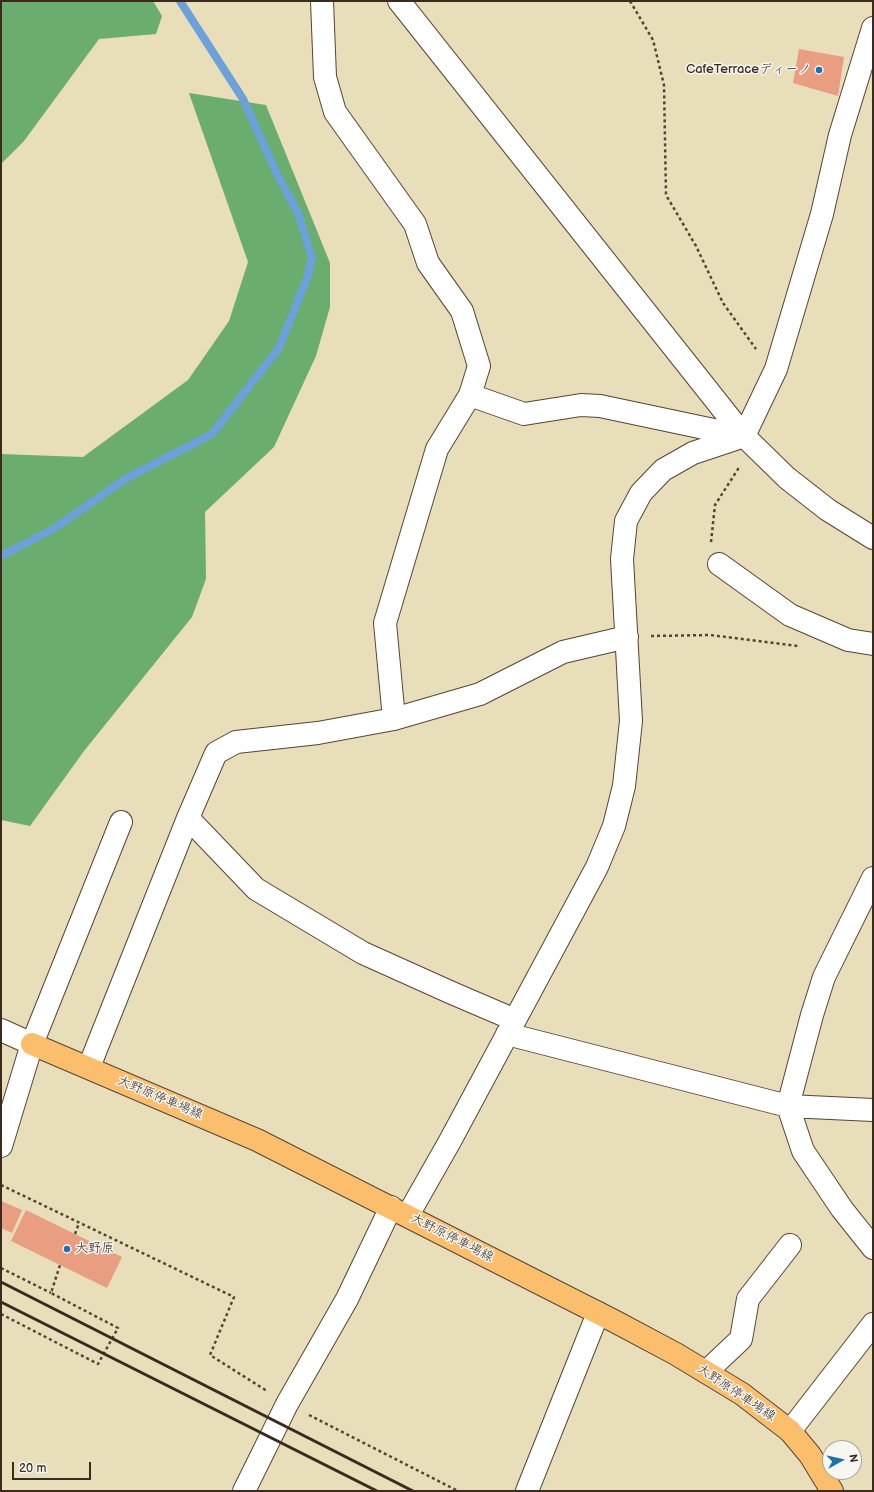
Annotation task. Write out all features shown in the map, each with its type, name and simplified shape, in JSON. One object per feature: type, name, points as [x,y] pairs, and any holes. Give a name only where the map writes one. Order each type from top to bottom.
[{"type":"main road","name":"大野原停車場線","points":[[32,1044],[89,1067],[257,1140],[598,1312],[676,1354],[742,1394],[790,1431],[810,1455],[832,1491]]},
{"type":"street","points":[[322,1],[325,77],[335,112],[415,224],[428,263],[462,311],[479,366],[470,395],[437,449],[385,623],[394,719]]},
{"type":"street","points":[[399,1],[748,441],[787,478],[828,510],[873,538]]},
{"type":"street","points":[[748,441],[776,369],[822,214],[840,135],[873,28]]},
{"type":"street","points":[[470,395],[524,414],[581,405],[600,406],[748,441]]},
{"type":"street","points":[[244,1491],[287,1404],[399,1211],[450,1142],[598,867],[614,826],[624,786],[631,721],[623,552],[626,521],[640,493],[663,470],[693,453],[748,441]]},
{"type":"street","points":[[719,564],[790,615],[848,640],[873,644]]},
{"type":"street","points":[[89,1067],[188,818],[216,753],[236,742],[318,733],[394,719],[480,694],[563,652],[627,637]]},
{"type":"street","points":[[188,818],[256,889],[363,953],[452,993],[511,1027],[788,1106],[873,1110]]},
{"type":"street","points":[[1,1146],[32,1044],[121,822]]},
{"type":"street","points":[[873,878],[865,911],[824,978],[812,1015],[788,1106],[804,1151],[842,1209],[873,1248]]},
{"type":"street","points":[[1,1030],[32,1044]]},
{"type":"street","points":[[706,1372],[741,1339],[748,1299],[790,1245]]},
{"type":"street","points":[[527,1491],[598,1312]]},
{"type":"street","points":[[790,1431],[873,1324]]},
{"type":"path","points":[[630,1],[653,40],[664,85],[666,196],[696,246],[724,303],[755,348],[776,369]]},
{"type":"path","points":[[719,564],[711,542],[715,505],[748,441]]},
{"type":"path","points":[[627,637],[710,635],[800,647]]},
{"type":"path","points":[[1,1185],[234,1297],[210,1355],[287,1404],[458,1491]]},
{"type":"path","points":[[75,1234],[79,1223]]},
{"type":"path","points":[[51,1293],[60,1265]]},
{"type":"path","points":[[1,1268],[118,1328],[98,1364],[1,1314]]},
{"type":"green space","points":[[1,1],[153,1],[162,16],[156,34],[99,39],[24,141],[1,164]]},
{"type":"green space","points":[[189,93],[266,105],[330,263],[330,307],[316,356],[274,447],[205,512],[206,579],[192,617],[84,751],[30,826],[1,820],[1,454],[83,457],[188,380],[229,321],[248,262]]},
{"type":"building","name":"CafeTerraceディーノ","points":[[799,49],[844,57],[838,96],[793,83]]},
{"type":"building","points":[[1,1201],[22,1210],[12,1233],[1,1228]]},
{"type":"building","name":"大野原","points":[[26,1210],[122,1257],[107,1288],[11,1241]]},
{"type":"waterway","points":[[1,556],[55,528],[125,479],[212,434],[279,348],[307,278],[312,258],[298,213],[278,176],[243,99],[180,1]]},
{"type":"railway","points":[[1,1282],[413,1491]]},
{"type":"railway","points":[[1,1302],[377,1491]]},
{"type":"place","name":"CafeTerraceディーノ","points":[[819,70]]},
{"type":"place","name":"大野原","points":[[67,1249]]}]
